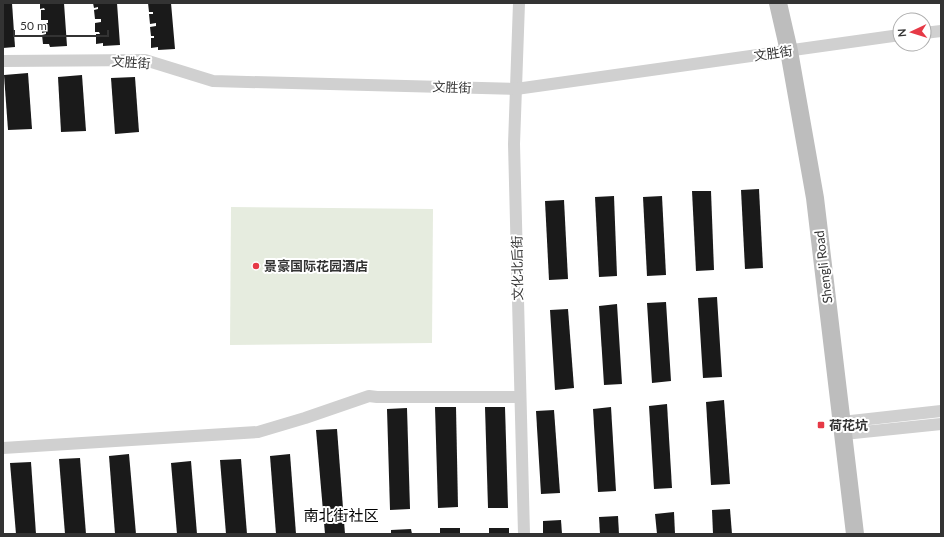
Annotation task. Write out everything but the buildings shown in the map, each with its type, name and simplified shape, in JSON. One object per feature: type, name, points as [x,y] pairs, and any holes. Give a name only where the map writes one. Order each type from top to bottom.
[{"type":"main road","name":"Shengli Road","points":[[778,3],[815,198],[855,534]]},
{"type":"street","name":"文化北后街","points":[[519,3],[514,144],[524,534]]},
{"type":"street","name":"文胜街","points":[[3,61],[145,60],[213,81],[516,89],[892,36]]},
{"type":"street","points":[[3,448],[258,432],[369,396],[520,397]]},
{"type":"street","points":[[843,428],[941,411]]},
{"type":"street","points":[[843,428],[941,424]]},
{"type":"shaded area","points":[[231,207],[433,209],[432,343],[230,345]]},
{"type":"place","name":"景豪国际花园酒店","points":[[256,266]]},
{"type":"place","name":"荷花坑","points":[[821,425]]},
{"type":"district","name":"南北街社区","points":[[341,515]]}]
